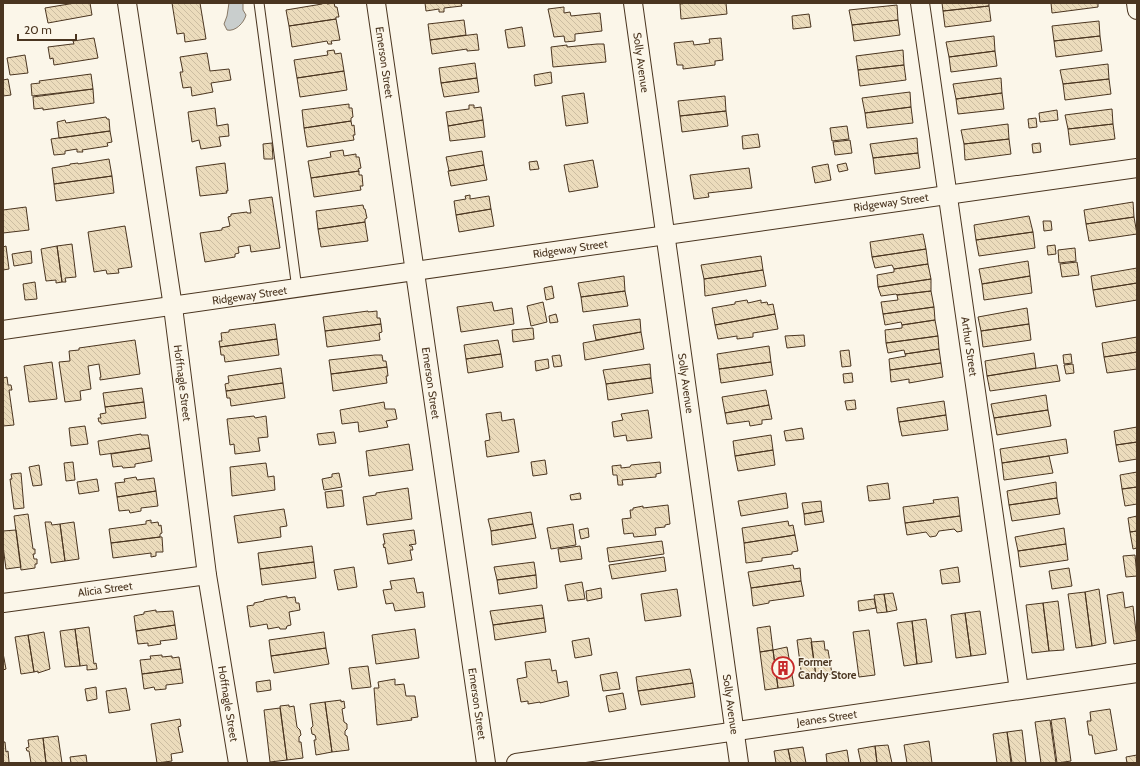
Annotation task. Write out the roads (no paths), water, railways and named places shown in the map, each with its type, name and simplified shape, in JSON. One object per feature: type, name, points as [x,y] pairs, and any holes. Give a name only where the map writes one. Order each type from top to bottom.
[{"type":"street","name":"Hoffnagle Street","points":[[127,3],[173,307],[208,575],[238,763]]},
{"type":"street","name":"Emerson Street","points":[[376,3],[486,763]]},
{"type":"street","name":"Solly Avenue","points":[[633,3],[739,763]]},
{"type":"street","name":"Arthur Street","points":[[920,3],[1018,690]]},
{"type":"street","points":[[1136,3],[1137,10]]},
{"type":"street","name":"Ridgeway Street","points":[[3,330],[173,307],[415,270],[948,193],[1137,168]]},
{"type":"street","name":"Alicia Street","points":[[3,603],[208,575]]},
{"type":"street","name":"Jeanes Street","points":[[516,763],[1137,674]]},
{"type":"lane","points":[[258,3],[297,289]]},
{"type":"place","name":"Former Candy Store","points":[[783,668]]}]
